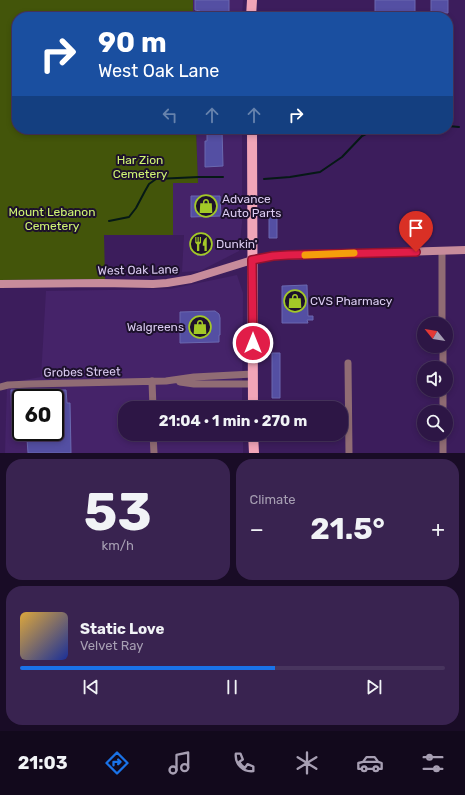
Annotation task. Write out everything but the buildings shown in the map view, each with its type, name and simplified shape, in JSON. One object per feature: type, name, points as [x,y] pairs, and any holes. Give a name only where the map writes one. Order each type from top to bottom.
[{"type":"main road","points":[[252,0],[252,12]]},
{"type":"main road","points":[[252,134],[253,401]]},
{"type":"main road","name":"West Oak Lane","points":[[0,284],[167,283],[191,279],[252,260],[273,256],[465,250]]},
{"type":"main road","points":[[254,441],[254,453]]},
{"type":"street","points":[[442,251],[442,317]]},
{"type":"street","points":[[348,363],[349,453]]},
{"type":"street","name":"Grobes Street","points":[[0,387],[30,384],[152,381],[194,384],[253,379]]},
{"type":"street","points":[[152,381],[153,401]]},
{"type":"street","points":[[153,441],[154,453]]},
{"type":"street","points":[[443,441],[444,453]]},
{"type":"shaded area","points":[[193,0],[243,0],[242,12],[193,12]]},
{"type":"shaded area","points":[[196,134],[242,134],[242,223],[239,251],[200,271],[182,272],[184,235],[173,235],[173,183],[198,183]]},
{"type":"shaded area","points":[[237,275],[243,293],[242,401],[118,401],[118,441],[243,441],[243,453],[5,453],[7,383],[41,377],[46,291],[170,289]]},
{"type":"green space","points":[[0,0],[193,0],[193,12],[12,12],[12,134],[196,134],[198,183],[173,183],[173,235],[104,235],[105,279],[0,280]]},
{"type":"waterway","points":[[453,126],[459,127]]},
{"type":"waterway","points":[[264,179],[290,177],[320,172],[342,157],[362,136],[366,134]]},
{"type":"waterway","points":[[109,221],[129,217],[136,208],[149,184],[156,179],[223,177]]},
{"type":"slow traffic","points":[[305,255],[354,253]]},
{"type":"place","name":"Advance Auto Parts","points":[[206,206]]},
{"type":"place","name":"Dunkin'","points":[[201,244]]},
{"type":"place","name":"CVS Pharmacy","points":[[295,301]]},
{"type":"place","name":"Walgreens","points":[[200,327]]},
{"type":"route","points":[[253,343],[252,260],[288,255],[416,252]]},
{"type":"park label","name":"Har Zion Cemetery","points":[[140,167]]},
{"type":"park label","name":"Mount Lebanon Cemetery","points":[[52,219]]}]
